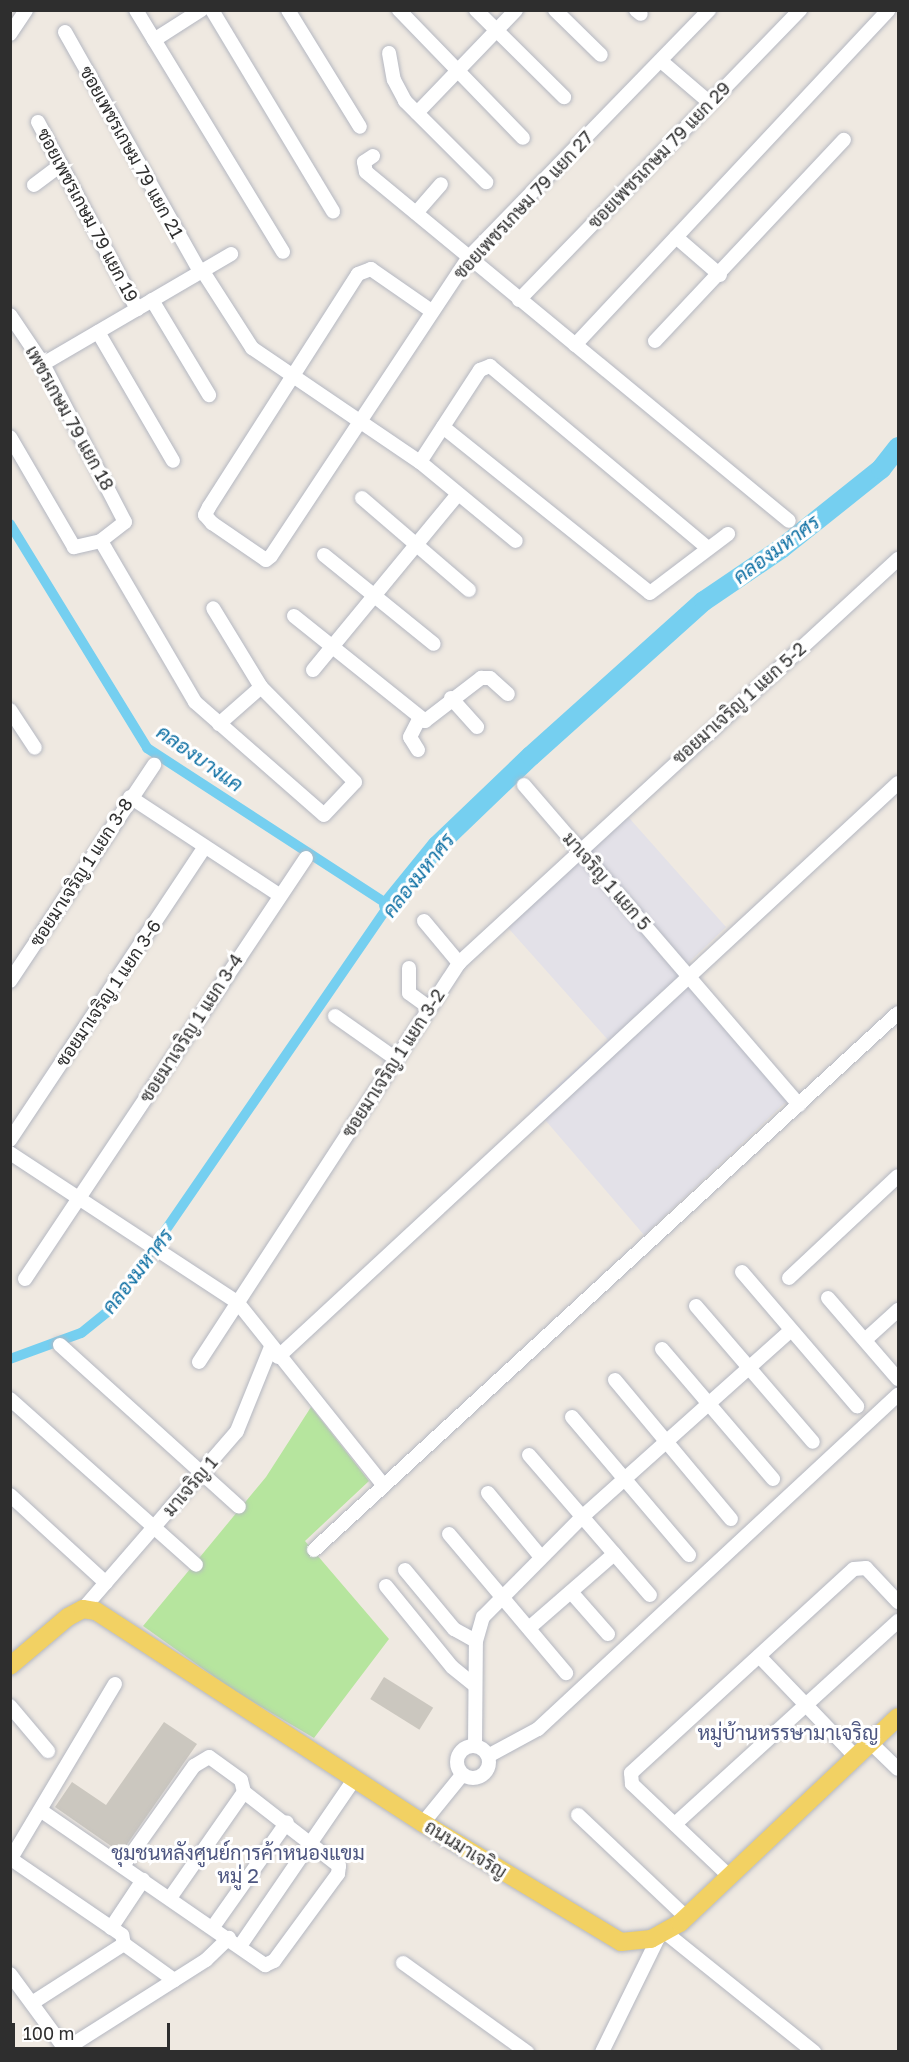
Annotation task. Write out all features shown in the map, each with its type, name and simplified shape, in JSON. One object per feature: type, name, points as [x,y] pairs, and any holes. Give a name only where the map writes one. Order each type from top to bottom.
[{"type":"main road","points":[[10,1666],[83,1609]]},
{"type":"main road","name":"ถนนมาเจริญ","points":[[83,1609],[107,1617],[423,1823],[605,1937],[636,1943],[662,1935],[686,1917],[898,1717]]},
{"type":"street","points":[[10,34],[26,10]]},
{"type":"street","points":[[136,10],[283,252]]},
{"type":"street","points":[[154,40],[201,10]]},
{"type":"street","points":[[212,10],[333,212]]},
{"type":"street","points":[[288,10],[360,127]]},
{"type":"street","points":[[399,10],[523,138]]},
{"type":"street","points":[[476,10],[564,97]]},
{"type":"street","points":[[417,113],[516,10]]},
{"type":"street","points":[[555,10],[601,55]]},
{"type":"street","name":"ซอยเพชรเกษม 79 แยก 27","points":[[296,376],[205,515],[266,560],[430,310],[468,258],[709,10]]},
{"type":"street","name":"ซอยเพชรเกษม 79 แยก 29","points":[[519,300],[800,10]]},
{"type":"street","points":[[575,345],[889,10]]},
{"type":"street","name":"ซอยเพชรเกษม 79 แยก 21","points":[[65,32],[201,271],[252,348],[360,418],[420,462],[516,541]]},
{"type":"street","points":[[389,53],[398,91],[486,182]]},
{"type":"street","points":[[661,61],[710,103]]},
{"type":"street","name":"ซอยเพชรเกษม 79 แยก 19","points":[[38,122],[138,309]]},
{"type":"street","points":[[655,341],[720,275],[844,141]]},
{"type":"street","points":[[373,156],[364,162],[366,172],[789,521]]},
{"type":"street","points":[[34,185],[61,165]]},
{"type":"street","points":[[416,213],[441,184]]},
{"type":"street","points":[[676,237],[720,275]]},
{"type":"street","points":[[43,364],[231,254]]},
{"type":"street","points":[[296,376],[358,274],[366,269],[430,310]]},
{"type":"street","points":[[152,300],[209,395]]},
{"type":"street","name":"เพชรเกษม 79 แยก 18","points":[[10,315],[43,364],[125,522],[100,541]]},
{"type":"street","points":[[98,332],[173,460]]},
{"type":"street","points":[[420,462],[480,370],[490,366],[708,548]]},
{"type":"street","points":[[443,427],[647,591],[657,590],[728,534]]},
{"type":"street","points":[[10,437],[74,547],[100,541],[195,702],[324,815],[355,782],[261,687],[213,608]]},
{"type":"street","points":[[313,670],[458,494]]},
{"type":"street","points":[[362,498],[469,590]]},
{"type":"street","points":[[324,555],[434,644]]},
{"type":"street","name":"ซอยมาเจริญ 1 แยก 5-2","points":[[580,848],[898,559]]},
{"type":"street","points":[[294,616],[420,717],[428,719],[451,698],[486,677],[508,694]]},
{"type":"street","points":[[219,724],[261,687]]},
{"type":"street","points":[[451,698],[477,727]]},
{"type":"street","points":[[10,710],[35,748]]},
{"type":"street","points":[[418,750],[410,737],[420,717]]},
{"type":"street","name":"ซอยมาเจริญ 1 แยก 3-8","points":[[10,981],[130,797],[154,765]]},
{"type":"street","points":[[275,1352],[689,977],[898,783]]},
{"type":"street","name":"มาเจริญ 1 แยก 5","points":[[524,785],[799,1105]]},
{"type":"street","points":[[130,797],[279,895]]},
{"type":"street","name":"ซอยมาเจริญ 1 แยก 3-6","points":[[10,1140],[205,847]]},
{"type":"street","name":"ซอยมาเจริญ 1 แยก 3-2","points":[[199,1362],[428,1007],[459,963],[580,848]]},
{"type":"street","name":"ซอยมาเจริญ 1 แยก 3-4","points":[[25,1279],[279,895],[306,858]]},
{"type":"street","points":[[424,921],[459,963]]},
{"type":"street","points":[[409,968],[409,993],[428,1007]]},
{"type":"street","points":[[314,1550],[898,1013]]},
{"type":"street","points":[[335,1016],[396,1059]]},
{"type":"street","points":[[10,1153],[238,1304],[384,1486]]},
{"type":"street","points":[[789,1278],[898,1176]]},
{"type":"street","points":[[742,1272],[857,1406]]},
{"type":"street","points":[[828,1298],[898,1379]]},
{"type":"street","points":[[696,1306],[813,1442]]},
{"type":"street","points":[[865,1340],[898,1310]]},
{"type":"street","points":[[475,1746],[476,1641],[483,1617],[501,1595],[582,1517],[627,1481],[748,1367],[791,1330]]},
{"type":"street","points":[[60,1345],[239,1507]]},
{"type":"street","points":[[662,1349],[773,1479]]},
{"type":"street","name":"มาเจริญ 1","points":[[83,1609],[237,1431],[275,1352]]},
{"type":"street","points":[[615,1380],[666,1444],[731,1519]]},
{"type":"street","points":[[462,1774],[482,1775],[488,1756],[538,1729],[898,1395]]},
{"type":"street","points":[[10,1399],[195,1565]]},
{"type":"street","points":[[572,1417],[689,1556]]},
{"type":"street","points":[[528,1455],[650,1595]]},
{"type":"street","points":[[488,1493],[541,1557]]},
{"type":"street","points":[[10,1495],[106,1583]]},
{"type":"street","points":[[449,1534],[566,1673]]},
{"type":"street","points":[[529,1628],[614,1554]]},
{"type":"street","points":[[729,1876],[632,1784],[631,1773],[854,1569],[866,1568],[898,1602]]},
{"type":"street","points":[[405,1570],[454,1629],[476,1641]]},
{"type":"street","points":[[386,1586],[452,1667],[474,1685]]},
{"type":"street","points":[[571,1592],[608,1634]]},
{"type":"street","points":[[675,1824],[898,1621]]},
{"type":"street","points":[[759,1656],[856,1757]]},
{"type":"street","points":[[115,1684],[43,1812],[11,1859],[122,1935],[124,1944],[174,1980]]},
{"type":"street","points":[[10,1706],[48,1751]]},
{"type":"street","points":[[871,1743],[898,1769]]},
{"type":"street","points":[[475,1746],[488,1756]]},
{"type":"street","points":[[462,1774],[458,1755],[475,1746]]},
{"type":"street","points":[[43,1812],[143,1880],[270,1965],[338,1874],[339,1866],[312,1841],[244,1792],[241,1780],[214,1759],[204,1758],[123,1866]]},
{"type":"street","points":[[423,1823],[462,1774]]},
{"type":"street","points":[[10,1974],[63,2050],[235,1942],[312,1841],[355,1778]]},
{"type":"street","points":[[170,1898],[244,1792]]},
{"type":"street","points":[[578,1815],[686,1917]]},
{"type":"street","points":[[213,1927],[287,1822]]},
{"type":"street","points":[[111,1928],[143,1880]]},
{"type":"street","points":[[602,2052],[662,1935],[814,2052]]},
{"type":"street","points":[[32,2003],[124,1944]]},
{"type":"street","points":[[404,1963],[527,2052]]},
{"type":"shaded area","points":[[623,811],[726,927],[681,970],[790,1098],[644,1235],[534,1107],[608,1040],[501,920]]},
{"type":"green space","points":[[311,1407],[369,1481],[305,1541],[389,1639],[314,1738],[233,1690],[143,1626],[266,1477]]},
{"type":"building","points":[[384,1677],[433,1708],[419,1730],[370,1699]]},
{"type":"building","points":[[164,1722],[197,1744],[121,1853],[55,1807],[72,1782],[106,1805]]},
{"type":"waterway","name":"คลองมหาศร","points":[[389,905],[437,846],[531,756],[704,601],[782,548],[881,469],[898,447]]},
{"type":"waterway","name":"คลองมหาศร","points":[[10,524],[147,748],[389,905],[111,1309],[81,1333],[10,1359]]},
{"type":"district","name":"หมู่บ้านหรรษามาเจริญ","points":[[788,1732]]},
{"type":"district","name":"ชุมชนหลังศูนย์การค้าหนองแขม หมู่ 2","points":[[238,1864]]},
{"type":"water label","name":"คลองบางแค","points":[[200,758]]}]
